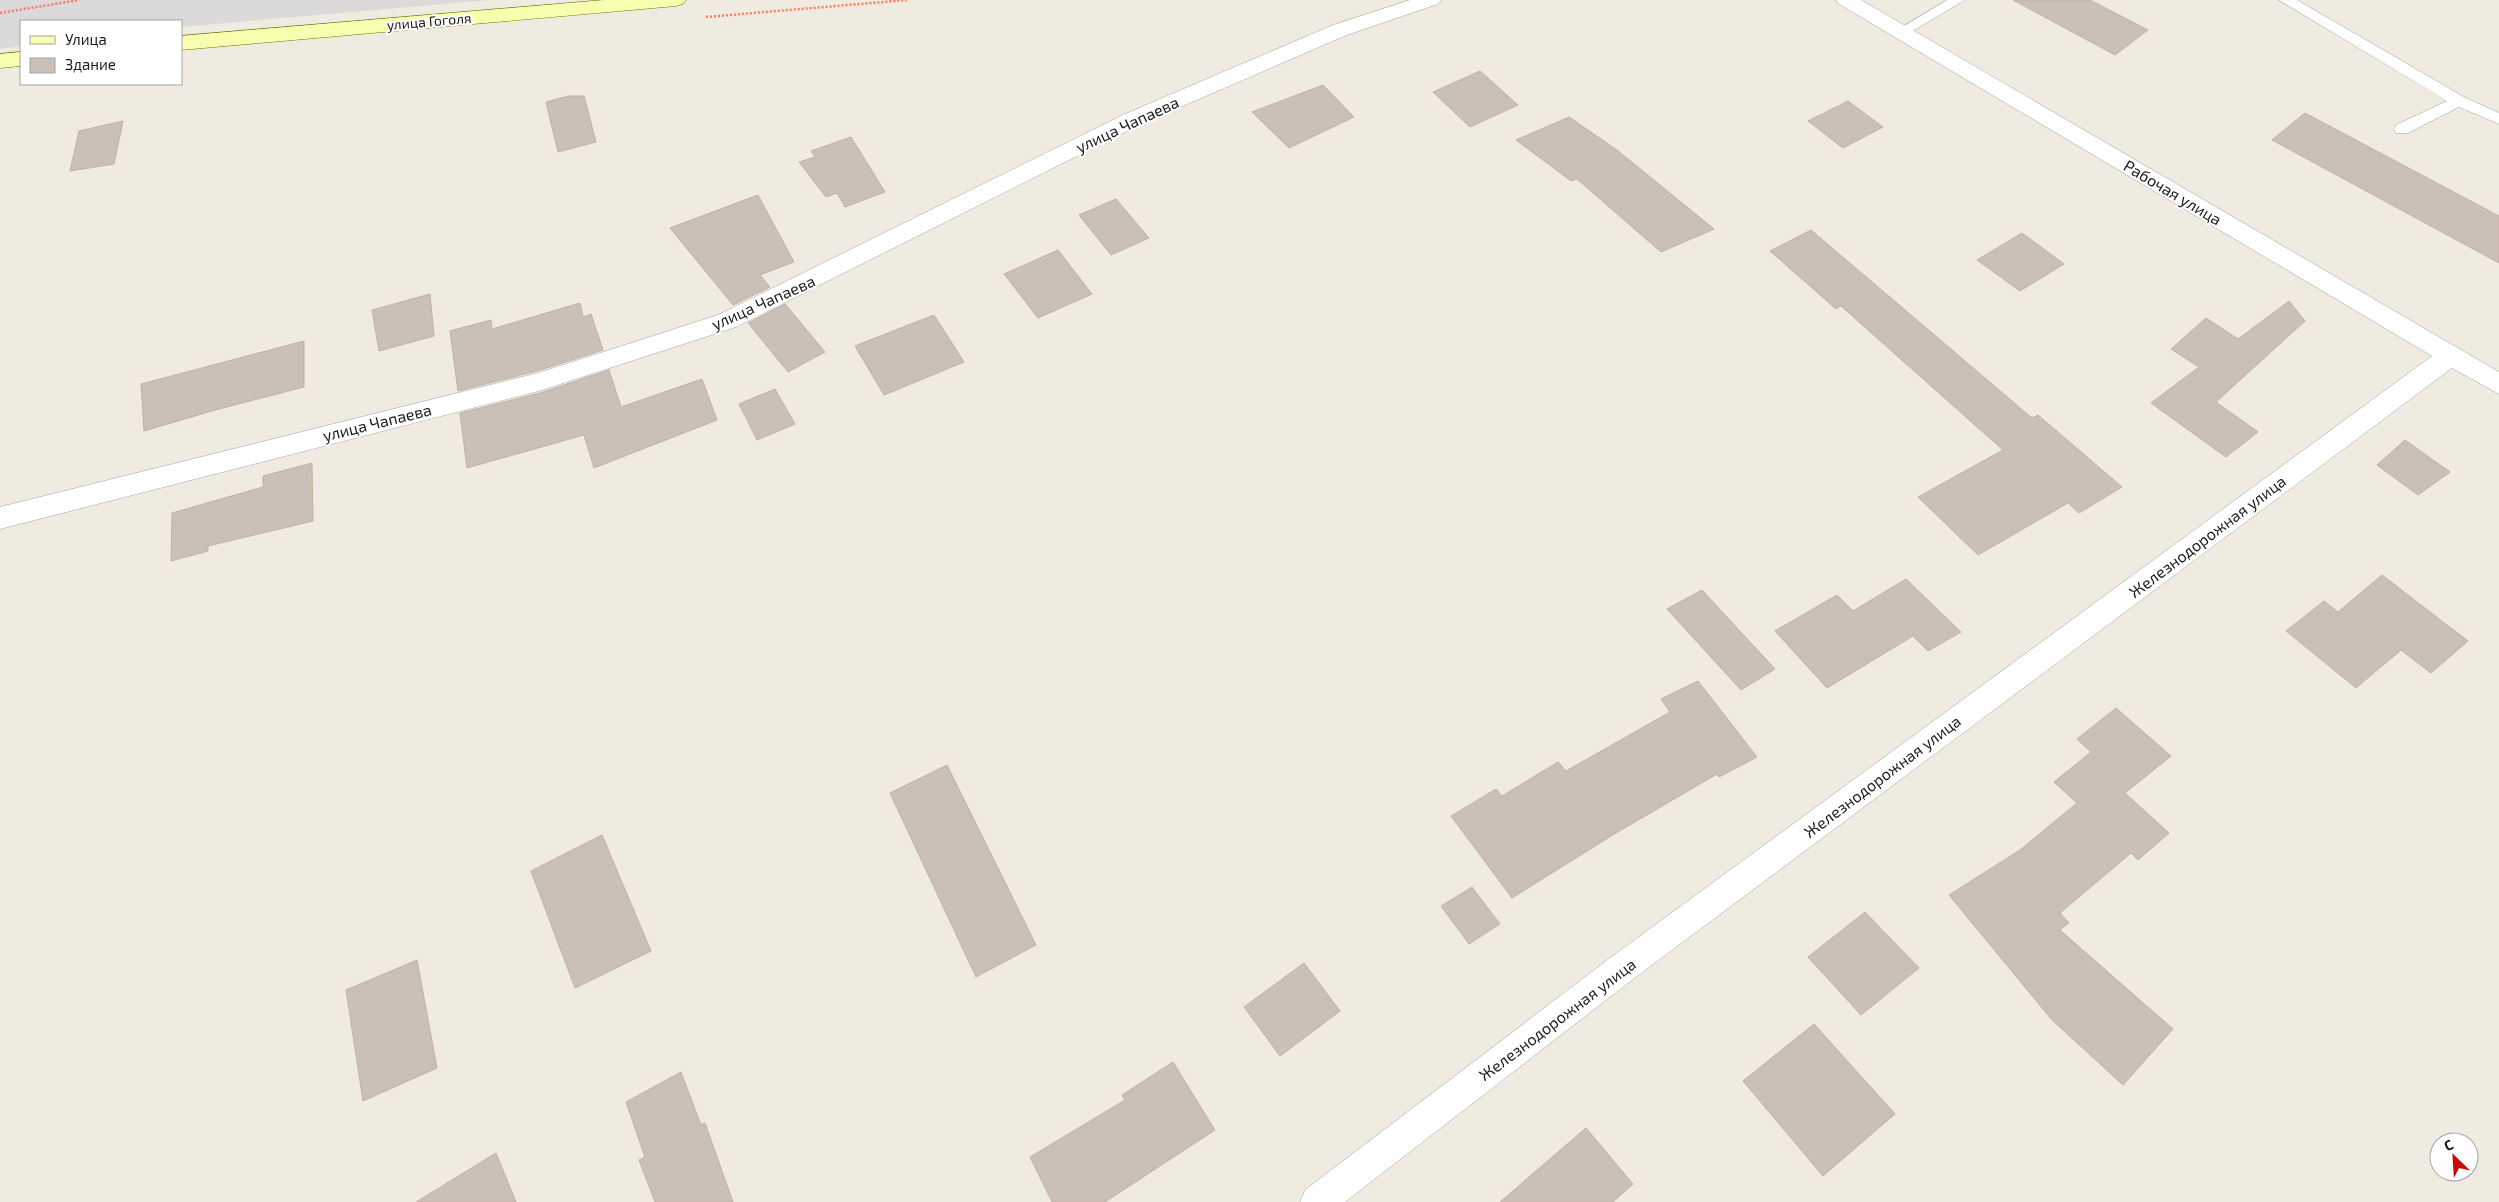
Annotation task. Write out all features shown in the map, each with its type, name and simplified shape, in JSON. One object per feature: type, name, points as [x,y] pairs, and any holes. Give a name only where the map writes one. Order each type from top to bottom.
[{"type":"main road","name":"улица Гоголя","points":[[182,43],[554,5],[676,0]]},
{"type":"main road","points":[[0,61],[20,59]]},
{"type":"street","name":"улица Чапаева","points":[[0,518],[539,382],[727,322],[1133,119],[1340,30],[1432,0]]},
{"type":"street","name":"Рабочая улица","points":[[1846,0],[2499,384]]},
{"type":"street","name":"Железнодорожная улица","points":[[1317,1202],[1622,969],[2450,356]]},
{"type":"lane","points":[[1901,32],[1958,0]]},
{"type":"lane","points":[[2286,0],[2459,102],[2499,119]]},
{"type":"lane","points":[[2402,129],[2459,102]]},
{"type":"path","points":[[0,13],[79,0]]},
{"type":"shaded area","points":[[0,0],[490,0],[182,27],[182,20],[20,20],[20,46],[0,49]]},
{"type":"building","points":[[2013,0],[2090,0],[2148,30],[2115,55]]},
{"type":"building","points":[[1480,71],[1518,105],[1470,127],[1433,92]]},
{"type":"building","points":[[1323,85],[1354,117],[1289,148],[1252,112]]},
{"type":"building","points":[[568,96],[584,96],[596,142],[558,152],[546,102]]},
{"type":"building","points":[[1848,101],[1883,127],[1843,148],[1808,121]]},
{"type":"building","points":[[2305,113],[2499,216],[2499,263],[2272,140]]},
{"type":"building","points":[[1569,117],[1617,150],[1714,229],[1661,252],[1577,179],[1571,181],[1516,140]]},
{"type":"building","points":[[123,121],[114,164],[70,171],[79,131]]},
{"type":"building","points":[[851,137],[885,192],[845,207],[837,193],[826,197],[799,162],[815,157],[811,151]]},
{"type":"building","points":[[758,195],[794,262],[760,275],[770,287],[733,305],[670,228]]},
{"type":"building","points":[[1116,199],[1149,238],[1111,255],[1079,215]]},
{"type":"building","points":[[1811,230],[2032,418],[2038,415],[2122,487],[2079,513],[2068,503],[1978,555],[1918,497],[2003,450],[1841,306],[1836,309],[1770,251]]},
{"type":"building","points":[[2022,233],[2064,264],[2020,291],[1977,260]]},
{"type":"building","points":[[1058,250],[1092,294],[1038,318],[1004,274]]},
{"type":"building","points":[[430,294],[434,336],[379,351],[372,310]]},
{"type":"building","points":[[2289,301],[2305,321],[2216,402],[2258,432],[2226,457],[2151,403],[2199,367],[2171,349],[2206,318],[2238,339]]},
{"type":"building","points":[[580,303],[583,317],[591,314],[603,350],[537,371],[458,391],[450,331],[491,320],[492,329]]},
{"type":"building","points":[[785,304],[825,352],[788,372],[748,323]]},
{"type":"building","points":[[934,315],[964,362],[884,395],[855,346]]},
{"type":"building","points":[[304,341],[304,387],[144,431],[141,384]]},
{"type":"building","points":[[609,370],[621,407],[702,379],[717,420],[594,468],[584,435],[467,468],[460,413],[540,393]]},
{"type":"building","points":[[775,389],[795,424],[757,440],[739,404]]},
{"type":"building","points":[[2405,440],[2450,472],[2418,495],[2377,465]]},
{"type":"building","points":[[312,463],[313,521],[208,546],[208,551],[171,561],[172,513],[263,487],[263,476]]},
{"type":"building","points":[[2382,575],[2468,641],[2431,673],[2401,650],[2356,688],[2286,631],[2324,601],[2338,612]]},
{"type":"building","points":[[1906,579],[1961,632],[1928,651],[1913,636],[1827,688],[1775,631],[1837,595],[1853,611]]},
{"type":"building","points":[[1702,590],[1775,669],[1741,690],[1667,609]]},
{"type":"building","points":[[1698,681],[1757,757],[1719,777],[1717,774],[1616,833],[1512,898],[1451,816],[1496,789],[1502,796],[1558,762],[1566,771],[1670,712],[1661,699]]},
{"type":"building","points":[[2116,708],[2171,756],[2125,793],[2169,833],[2138,860],[2131,853],[2060,913],[2069,923],[2060,930],[2173,1029],[2123,1085],[2052,1020],[1949,895],[2020,850],[2077,803],[2054,782],[2091,752],[2077,739]]},
{"type":"building","points":[[947,765],[1036,945],[976,977],[890,793]]},
{"type":"building","points":[[602,835],[651,951],[575,988],[531,871]]},
{"type":"building","points":[[1472,887],[1500,924],[1469,944],[1441,906]]},
{"type":"building","points":[[1865,912],[1919,968],[1861,1015],[1808,957]]},
{"type":"building","points":[[417,960],[437,1068],[363,1101],[346,990]]},
{"type":"building","points":[[1304,963],[1340,1011],[1280,1056],[1244,1007]]},
{"type":"building","points":[[1814,1024],[1895,1114],[1823,1176],[1743,1081]]},
{"type":"building","points":[[1173,1062],[1215,1130],[1105,1202],[1052,1202],[1030,1157],[1125,1100],[1122,1095]]},
{"type":"building","points":[[681,1072],[701,1125],[705,1123],[733,1202],[655,1202],[639,1160],[645,1157],[626,1102]]},
{"type":"building","points":[[1586,1128],[1633,1184],[1613,1202],[1500,1202]]},
{"type":"building","points":[[496,1153],[516,1202],[416,1202]]}]
